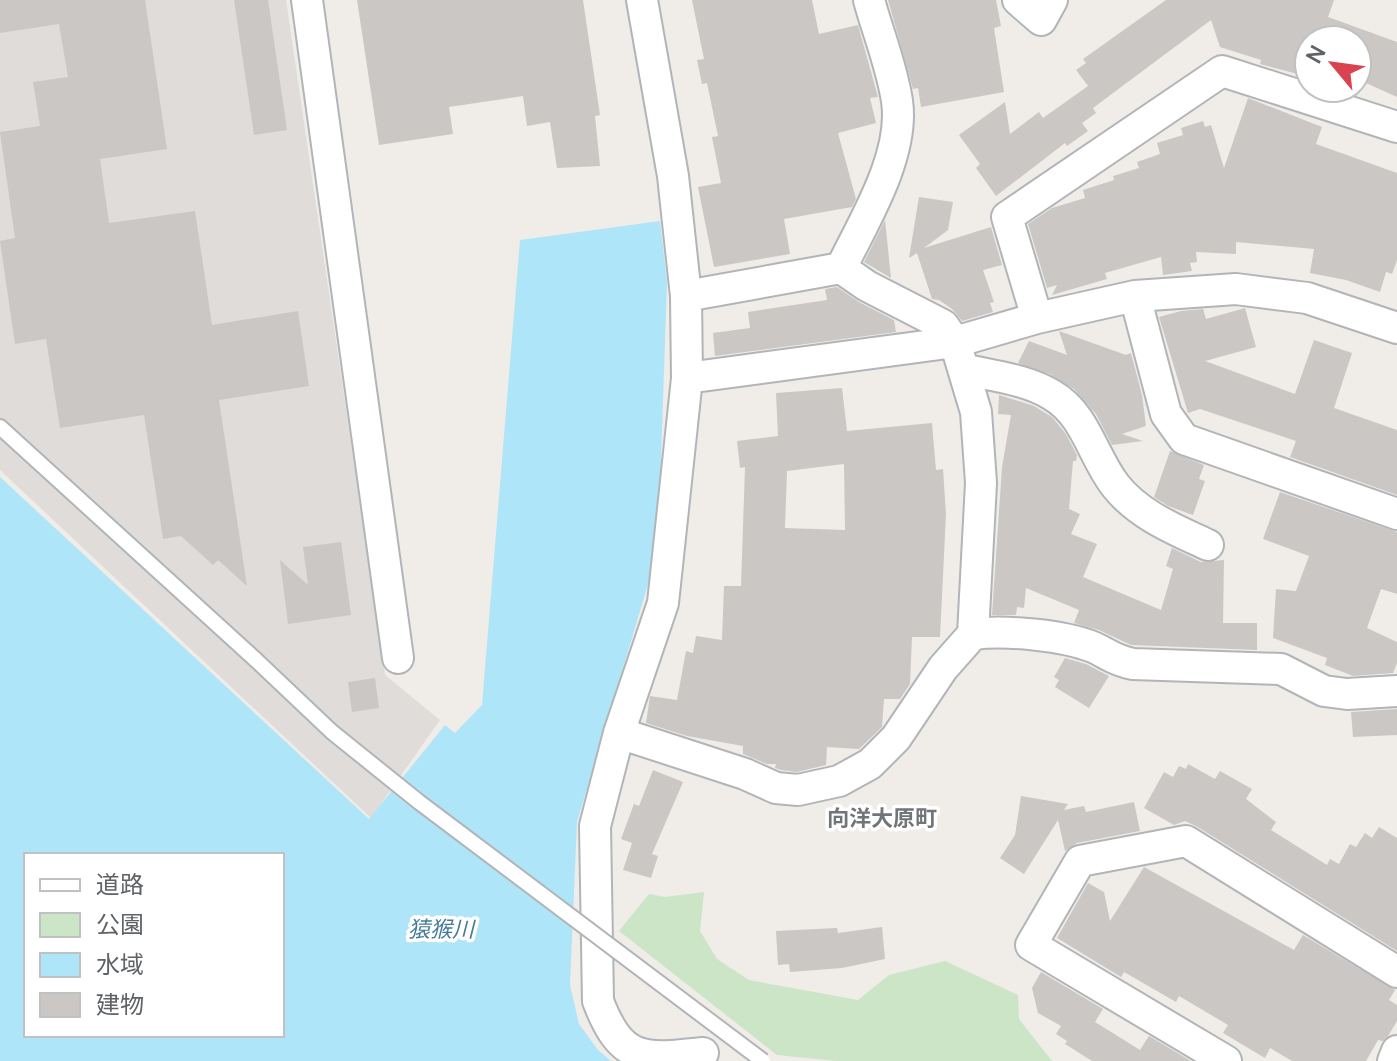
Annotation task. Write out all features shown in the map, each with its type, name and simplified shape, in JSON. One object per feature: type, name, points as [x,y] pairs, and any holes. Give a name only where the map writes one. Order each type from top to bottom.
[{"type":"street","points":[[307,0],[398,658]]},
{"type":"street","points":[[642,0],[673,176],[686,296],[687,378],[663,603],[619,733],[595,826],[598,1001],[607,1026],[624,1049],[649,1059],[703,1053]]},
{"type":"street","points":[[841,268],[879,189],[896,138],[897,102],[869,0]]},
{"type":"street","points":[[1018,0],[1041,20],[1052,0]]},
{"type":"street","points":[[1037,318],[1007,217],[1222,71],[1397,127]]},
{"type":"street","points":[[619,733],[745,774],[776,788],[798,790],[839,781],[870,764],[896,738],[943,668],[973,634],[981,483],[976,412],[959,356],[943,325],[867,286],[841,268],[686,296]]},
{"type":"street","points":[[687,378],[959,356],[1037,318],[1135,296],[1236,289],[1307,298],[1397,328]]},
{"type":"street","points":[[1135,296],[1166,414],[1184,439],[1397,514]]},
{"type":"street","points":[[959,356],[1053,395],[1071,409],[1084,426],[1094,452],[1133,503],[1170,528],[1208,545]]},
{"type":"street","points":[[973,634],[999,631],[1037,635],[1092,647],[1115,660],[1133,664],[1281,669],[1324,691],[1347,694],[1397,691]]},
{"type":"street","points":[[1226,1061],[1031,945],[1080,861],[1186,841],[1397,972]]},
{"type":"street","points":[[1393,1061],[1397,1051]]},
{"type":"lane","points":[[0,427],[332,732],[419,802],[763,1061]]},
{"type":"shaded area","points":[[0,0],[286,0],[385,675],[440,720],[371,818],[0,470]]},
{"type":"green space","points":[[704,892],[700,931],[717,959],[749,980],[858,1000],[889,975],[945,961],[1018,995],[1019,1019],[1052,1061],[836,1061],[777,1055],[619,931],[649,894],[665,897]]},
{"type":"water","name":"猿猴川","points":[[660,221],[667,282],[658,551],[577,822],[570,985],[579,1024],[598,1050],[611,1061],[0,1061],[0,477],[369,819],[445,725],[455,733],[482,705],[520,240]]},
{"type":"building","points":[[0,0],[145,0],[167,149],[100,159],[109,223],[195,211],[212,325],[298,311],[309,386],[219,400],[247,586],[218,560],[213,565],[181,536],[163,539],[144,415],[60,428],[46,339],[15,344],[0,241],[15,238],[0,132],[40,126],[33,82],[68,77],[59,24],[0,33]]},
{"type":"building","points":[[234,0],[268,0],[287,130],[254,135]]},
{"type":"building","points":[[357,0],[583,0],[600,115],[595,116],[600,166],[557,168],[550,122],[527,126],[523,96],[449,107],[453,134],[379,145]]},
{"type":"building","points":[[692,0],[812,0],[819,34],[858,25],[878,97],[870,98],[876,123],[838,133],[856,199],[852,207],[784,219],[790,254],[714,267],[698,187],[721,183],[712,137],[718,136],[707,83],[702,84],[697,60],[704,59]]},
{"type":"building","points":[[888,0],[996,0],[1001,26],[994,28],[1004,92],[921,107],[918,88],[913,89]]},
{"type":"building","points":[[1166,0],[1334,0],[1328,17],[1347,24],[1293,24],[1293,73],[1260,64],[1261,60],[1220,47],[1211,20],[1093,108],[1096,113],[1082,123],[1088,131],[1067,146],[1065,143],[996,196],[976,168],[980,164],[959,135],[1005,102],[1010,134],[1039,112],[1043,118],[1088,86],[1076,70],[1086,63],[1083,59]]},
{"type":"building","points":[[1373,33],[1397,42],[1397,97],[1373,86]]},
{"type":"building","points":[[1248,98],[1322,127],[1316,144],[1397,173],[1397,260],[1392,274],[1386,272],[1380,292],[1346,280],[1310,273],[1314,249],[1236,242],[1236,254],[1196,252],[1197,262],[1190,263],[1192,271],[1163,275],[1161,257],[1105,273],[1107,279],[1052,295],[1057,285],[1047,288],[1028,224],[1052,208],[1085,198],[1083,190],[1139,168],[1137,162],[1160,154],[1157,143],[1183,135],[1181,128],[1203,121],[1205,127],[1211,125],[1224,168]]},
{"type":"building","points":[[919,197],[953,202],[948,230],[924,248],[991,227],[1002,265],[983,270],[994,302],[990,303],[993,312],[962,321],[952,309],[932,299],[917,253],[909,258]]},
{"type":"building","points":[[885,220],[891,278],[864,262]]},
{"type":"building","points":[[837,287],[894,320],[896,332],[715,356],[713,333],[750,328],[748,312],[827,300],[825,289]]},
{"type":"building","points":[[1245,308],[1256,347],[1205,361],[1295,394],[1314,340],[1352,353],[1334,408],[1397,430],[1397,495],[1290,457],[1296,441],[1200,409],[1188,413],[1159,317],[1203,309],[1206,319]]},
{"type":"building","points":[[1059,331],[1126,355],[1131,353],[1146,426],[1122,434],[1143,441],[1112,445],[1096,414],[1074,389],[1050,374],[1018,363],[1029,341],[1067,355]]},
{"type":"building","points":[[842,388],[847,431],[932,423],[936,470],[943,469],[946,514],[940,637],[912,637],[910,684],[900,699],[884,699],[882,727],[859,749],[827,747],[826,765],[797,772],[775,768],[776,764],[767,764],[743,754],[743,746],[687,736],[646,723],[650,696],[677,700],[686,651],[693,653],[696,636],[722,640],[724,586],[741,586],[745,467],[740,468],[737,441],[778,436],[776,393]],"holes":[[[844,464],[845,530],[785,528],[787,471]]]},
{"type":"building","points":[[999,395],[1034,406],[1052,417],[1077,455],[1076,461],[1073,461],[1069,509],[1080,514],[1071,534],[1097,544],[1083,577],[1161,610],[1173,569],[1166,566],[1172,548],[1201,562],[1224,560],[1223,623],[1257,623],[1257,650],[1131,645],[1099,630],[1074,623],[1079,610],[1026,588],[1024,608],[1017,607],[1016,615],[992,615],[1002,467],[1011,415],[998,414]]},
{"type":"building","points":[[1170,451],[1204,465],[1199,479],[1205,481],[1193,515],[1154,497]]},
{"type":"building","points":[[1280,492],[1397,532],[1397,594],[1381,589],[1367,628],[1397,642],[1397,663],[1393,673],[1353,676],[1325,665],[1327,658],[1273,638],[1276,589],[1296,591],[1309,556],[1263,539]]},
{"type":"building","points":[[341,542],[351,615],[288,624],[280,560],[308,585],[303,547]]},
{"type":"building","points":[[1065,658],[1109,676],[1089,708],[1055,687],[1059,680],[1054,677]]},
{"type":"building","points":[[375,678],[379,708],[352,712],[348,682]]},
{"type":"building","points":[[1397,709],[1397,735],[1353,737],[1351,712]]},
{"type":"building","points":[[1188,764],[1215,779],[1220,771],[1252,789],[1246,799],[1276,822],[1271,830],[1327,865],[1330,859],[1339,864],[1350,844],[1356,847],[1365,833],[1372,838],[1379,827],[1397,838],[1397,951],[1196,826],[1185,821],[1174,825],[1144,808],[1164,772],[1173,777],[1179,766],[1186,769]]},
{"type":"building","points":[[653,770],[683,782],[652,854],[658,856],[651,878],[623,870],[632,843],[621,839],[634,804],[639,806]]},
{"type":"building","points":[[1021,796],[1068,804],[1064,810],[1084,806],[1086,812],[1134,802],[1140,831],[1077,843],[1065,851],[1058,820],[1024,874],[1000,858],[1015,835]]},
{"type":"building","points":[[1144,867],[1294,950],[1303,935],[1395,990],[1389,1000],[1397,1005],[1397,1021],[1388,1036],[1383,1041],[1378,1040],[1366,1061],[1292,1061],[1270,1048],[1265,1058],[1223,1033],[1228,1025],[1179,996],[1176,1002],[1124,972],[1121,977],[1057,938],[1088,883],[1104,892],[1110,921]]},
{"type":"building","points":[[882,927],[885,959],[842,968],[790,972],[789,964],[778,965],[776,931],[837,928],[838,933]]},
{"type":"building","points":[[1041,972],[1103,1009],[1095,1022],[1140,1050],[1149,1036],[1191,1061],[1092,1061],[1065,1044],[1067,1041],[1056,1034],[1061,1026],[1038,1013],[1032,988]]},
{"type":"district","name":"向洋大原町","points":[[882,818]]}]
